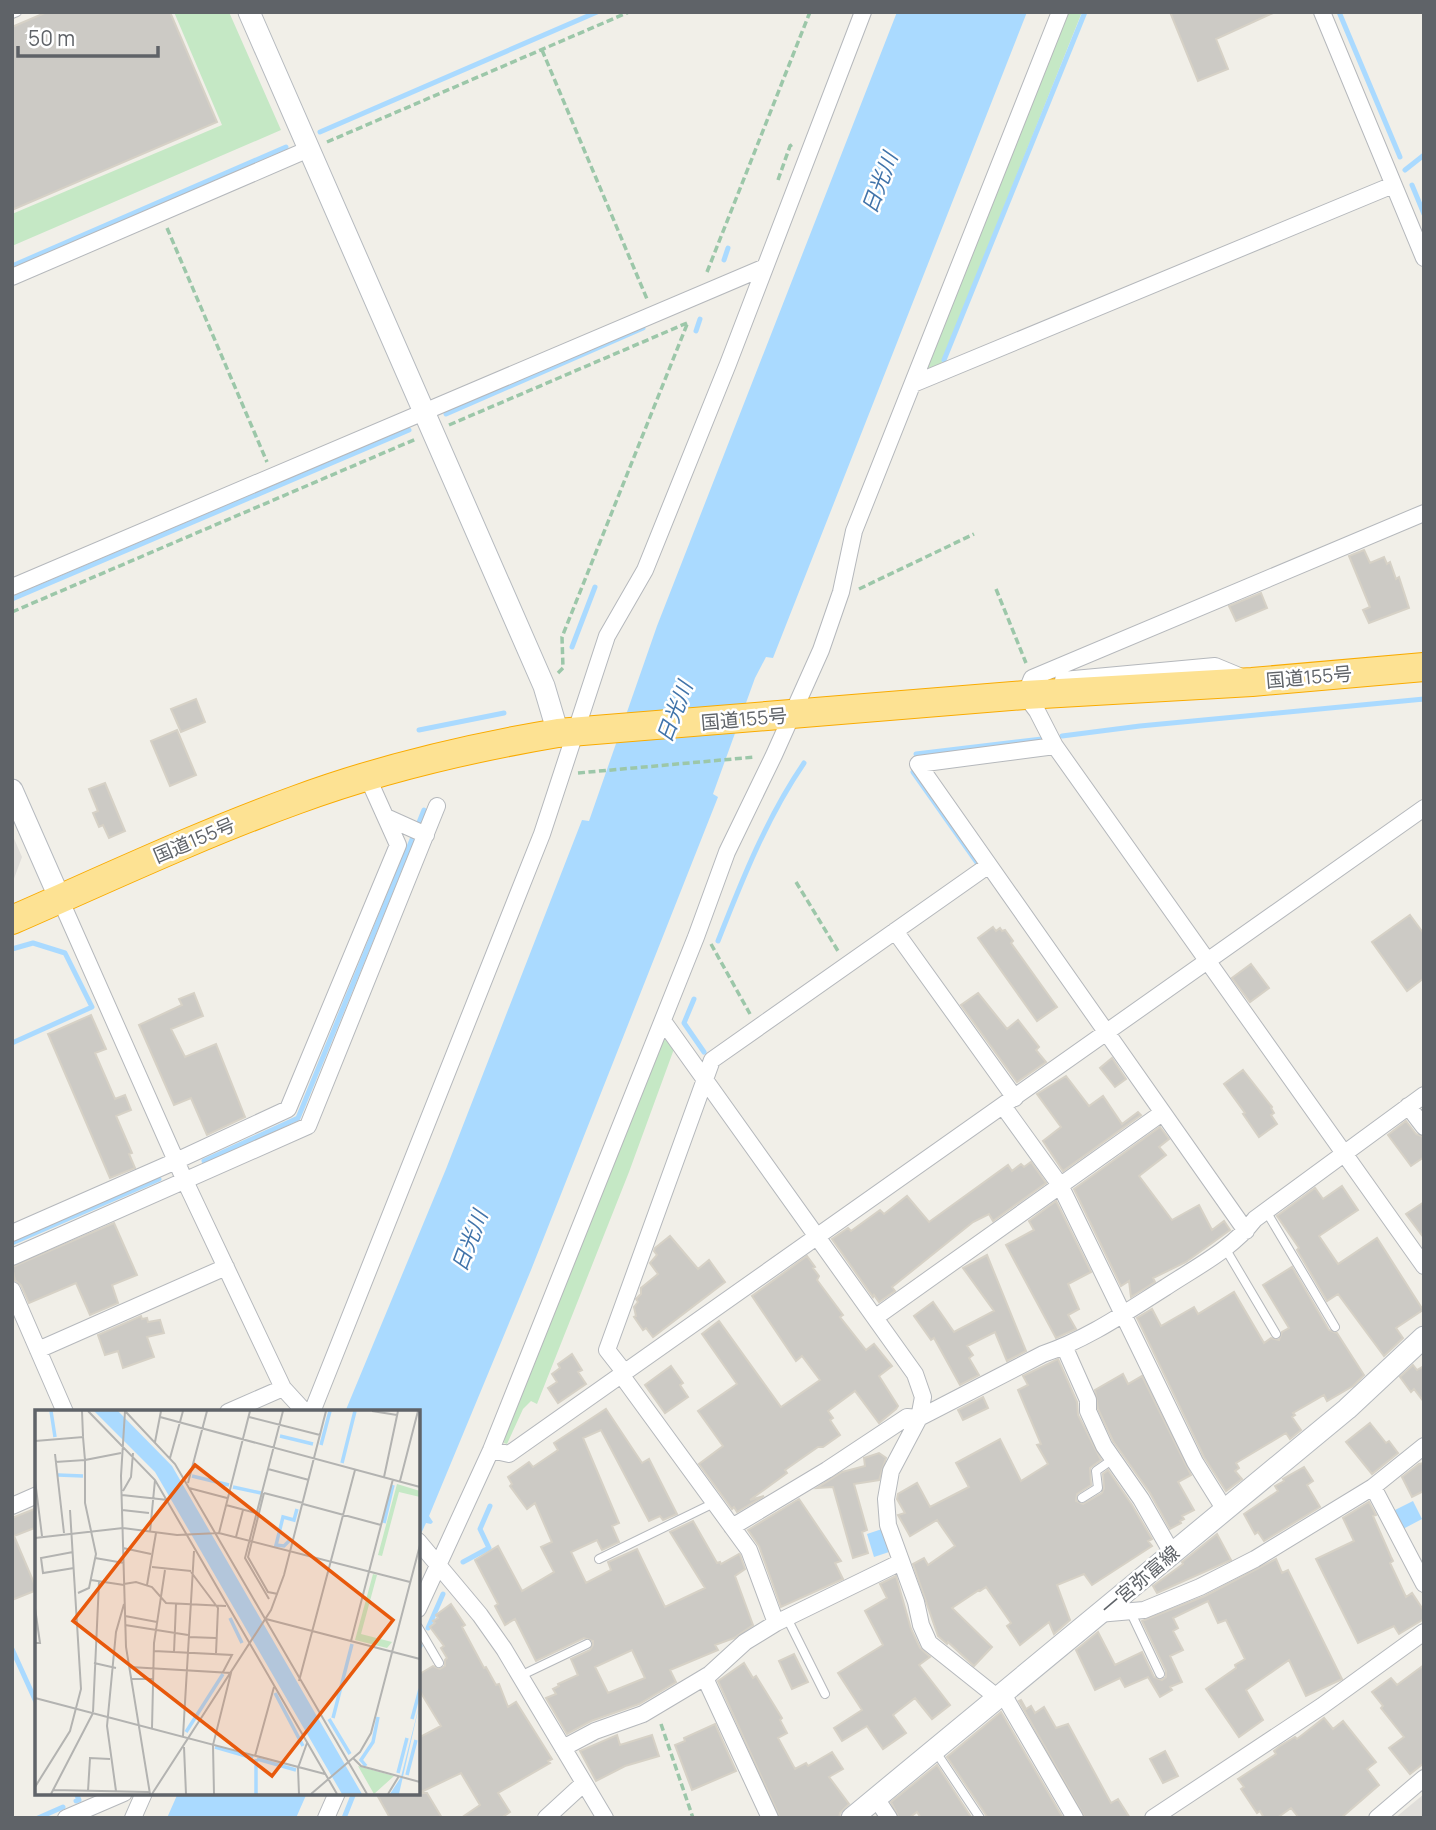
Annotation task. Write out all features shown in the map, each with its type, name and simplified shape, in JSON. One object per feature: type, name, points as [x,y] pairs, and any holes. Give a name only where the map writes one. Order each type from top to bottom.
[{"type":"highway","name":"国道155号","points":[[12,920],[230,824],[367,776],[487,745],[575,732],[785,715],[1029,685],[1252,682],[1424,667]]},
{"type":"street","points":[[249,12],[544,686],[575,732]]},
{"type":"street","points":[[313,1410],[542,834],[607,636],[645,570],[863,12]]},
{"type":"street","points":[[420,1604],[436,1562],[491,1450],[663,1021],[727,852],[785,715],[821,650],[841,592],[854,531],[1060,12]]},
{"type":"street","points":[[1322,12],[1424,258]]},
{"type":"street","points":[[12,277],[309,149]]},
{"type":"street","points":[[913,384],[1393,185]]},
{"type":"street","points":[[12,587],[765,267]]},
{"type":"street","points":[[1424,513],[1029,685],[1037,711],[1055,746],[1424,1266]]},
{"type":"street","points":[[1055,746],[918,764],[1246,1231]]},
{"type":"street","points":[[12,1233],[288,1109],[398,845],[367,776]]},
{"type":"street","points":[[12,790],[185,1181],[284,1388],[303,1410]]},
{"type":"street","points":[[12,1256],[308,1126],[437,806]]},
{"type":"street","points":[[491,1450],[509,1454],[1424,808]]},
{"type":"street","points":[[386,817],[426,835]]},
{"type":"street","points":[[781,1621],[748,1550],[607,1350],[712,1060],[989,865]]},
{"type":"street","points":[[895,931],[1009,1102],[1060,1185],[1121,1315],[1195,1462],[1225,1510]]},
{"type":"street","points":[[663,1021],[915,1374],[923,1397],[919,1418],[891,1471],[886,1499],[888,1525],[916,1602],[921,1626],[929,1643],[1000,1696],[1075,1818]]},
{"type":"street","points":[[732,1527],[827,1470],[907,1417],[919,1418],[1043,1354],[1065,1346],[1121,1315],[1226,1248],[1246,1231],[1255,1219],[1424,1095]]},
{"type":"street","points":[[1408,1106],[1424,1126]]},
{"type":"street","points":[[876,1317],[1162,1113]]},
{"type":"street","points":[[38,1350],[226,1267]]},
{"type":"street","points":[[12,1290],[64,1410]]},
{"type":"street","name":"一宮弥富線","points":[[852,1818],[1347,1409],[1424,1337]]},
{"type":"street","points":[[1065,1346],[1088,1400],[1088,1411],[1113,1459],[1141,1499],[1172,1553]]},
{"type":"street","points":[[233,1410],[284,1388]]},
{"type":"street","points":[[1098,1614],[1144,1610],[1200,1587],[1255,1559],[1373,1488],[1424,1446]]},
{"type":"street","points":[[1373,1488],[1424,1584]]},
{"type":"street","points":[[12,1506],[35,1496]]},
{"type":"street","points":[[420,1543],[480,1615],[605,1818]]},
{"type":"street","points":[[563,1748],[595,1731],[656,1707],[705,1678],[745,1642],[781,1621],[901,1562]]},
{"type":"street","points":[[1153,1818],[1322,1706],[1424,1632]]},
{"type":"street","points":[[705,1678],[770,1818]]},
{"type":"street","points":[[1377,1818],[1424,1778]]},
{"type":"street","points":[[546,1818],[583,1784]]},
{"type":"street","points":[[66,1818],[119,1795]]},
{"type":"street","points":[[133,1818],[143,1795]]},
{"type":"street","points":[[326,1818],[336,1795]]},
{"type":"street","points":[[876,1798],[889,1818]]},
{"type":"lane","points":[[1266,1211],[1335,1327]]},
{"type":"lane","points":[[1226,1248],[1276,1334]]},
{"type":"lane","points":[[1082,1498],[1098,1488],[1096,1471],[1113,1459]]},
{"type":"lane","points":[[599,1559],[714,1503]]},
{"type":"lane","points":[[1131,1613],[1160,1674]]},
{"type":"lane","points":[[781,1621],[825,1694]]},
{"type":"lane","points":[[420,1631],[439,1663]]},
{"type":"lane","points":[[520,1676],[587,1644]]},
{"type":"lane","points":[[935,1750],[980,1818]]},
{"type":"path","points":[[309,149],[629,12]]},
{"type":"path","points":[[563,668],[562,637],[810,12]]},
{"type":"path","points":[[542,50],[654,314]]},
{"type":"path","points":[[161,213],[273,476]]},
{"type":"path","points":[[12,612],[687,323]]},
{"type":"path","points":[[857,580],[857,590],[974,534]]},
{"type":"path","points":[[996,589],[1029,685]]},
{"type":"path","points":[[568,774],[763,756]]},
{"type":"path","points":[[796,882],[847,965]]},
{"type":"path","points":[[696,937],[711,944],[757,1028]]},
{"type":"path","points":[[656,1707],[693,1818]]},
{"type":"shaded area","points":[[12,834],[22,857],[12,884]]},
{"type":"shaded area","points":[[1424,1794],[1424,1818],[1395,1818]]},
{"type":"green space","points":[[174,12],[229,12],[281,130],[12,246],[12,214],[222,125]]},
{"type":"green space","points":[[1067,12],[1082,12],[940,367],[925,371]]},
{"type":"green space","points":[[674,1041],[674,1049],[629,1172],[537,1404],[531,1401],[523,1409],[507,1444],[504,1443],[506,1427],[660,1042]]},
{"type":"water","name":"日光川","points":[[897,12],[1027,12],[773,658],[766,657],[755,678],[713,794],[718,797],[531,1270],[429,1516],[433,1522],[426,1523],[420,1536],[420,1410],[346,1410],[446,1169],[582,820],[589,821],[657,626]]},
{"type":"water","points":[[1413,1501],[1422,1519],[1403,1529],[1393,1511]]},
{"type":"water","points":[[882,1529],[889,1552],[874,1557],[867,1534]]},
{"type":"water","points":[[177,1795],[306,1795],[296,1818],[167,1818]]},
{"type":"building","points":[[47,12],[170,12],[217,122],[12,210],[12,27]]},
{"type":"building","points":[[1170,12],[1273,13],[1216,39],[1228,69],[1198,81]]},
{"type":"building","points":[[1364,550],[1370,563],[1384,557],[1387,564],[1390,562],[1396,579],[1399,577],[1409,608],[1369,623],[1363,610],[1370,607],[1349,556]]},
{"type":"building","points":[[1261,593],[1267,608],[1236,621],[1229,606]]},
{"type":"building","points":[[196,699],[205,722],[181,732],[171,709]]},
{"type":"building","points":[[177,730],[196,775],[170,786],[151,741]]},
{"type":"building","points":[[105,783],[125,831],[109,838],[103,825],[99,827],[93,813],[98,811],[89,789]]},
{"type":"building","points":[[1410,915],[1424,934],[1424,978],[1407,991],[1372,942]]},
{"type":"building","points":[[993,927],[996,931],[1000,928],[1005,930],[1013,941],[1011,943],[1057,1007],[1037,1021],[978,938]]},
{"type":"building","points":[[1251,964],[1269,988],[1250,1002],[1232,978]]},
{"type":"building","points":[[194,993],[203,1016],[171,1029],[185,1057],[216,1044],[245,1117],[207,1135],[191,1098],[174,1105],[139,1025],[182,1005],[179,999]]},
{"type":"building","points":[[978,993],[1007,1029],[1018,1020],[1039,1047],[1036,1050],[1046,1062],[1017,1082],[961,1005]]},
{"type":"building","points":[[91,1015],[106,1049],[95,1053],[115,1099],[125,1095],[131,1110],[116,1116],[132,1153],[129,1154],[135,1168],[110,1178],[48,1034]]},
{"type":"building","points":[[1112,1058],[1126,1079],[1115,1087],[1100,1068]]},
{"type":"building","points":[[1243,1070],[1272,1107],[1274,1113],[1271,1115],[1277,1124],[1259,1137],[1224,1084]]},
{"type":"building","points":[[1066,1076],[1089,1106],[1103,1096],[1122,1124],[1138,1112],[1141,1115],[1063,1171],[1043,1141],[1061,1127],[1037,1094]]},
{"type":"building","points":[[1406,1121],[1416,1134],[1424,1137],[1424,1157],[1411,1166],[1388,1135]]},
{"type":"building","points":[[1160,1127],[1169,1139],[1159,1147],[1166,1155],[1139,1176],[1172,1220],[1199,1205],[1212,1230],[1224,1221],[1230,1230],[1186,1262],[1153,1278],[1155,1282],[1131,1297],[1129,1281],[1121,1286],[1074,1189]]},
{"type":"building","points":[[1031,1162],[1046,1183],[993,1221],[989,1214],[973,1222],[892,1287],[895,1291],[879,1302],[832,1239],[848,1228],[851,1231],[880,1210],[884,1214],[907,1196],[929,1222],[1008,1165],[1012,1171],[1021,1164],[1024,1167]]},
{"type":"building","points":[[1342,1186],[1358,1210],[1319,1236],[1338,1264],[1377,1238],[1423,1310],[1396,1328],[1403,1338],[1384,1356],[1338,1294],[1327,1301],[1297,1250],[1299,1248],[1277,1216],[1315,1188],[1323,1199]]},
{"type":"building","points":[[1056,1201],[1091,1272],[1068,1284],[1079,1309],[1068,1315],[1076,1329],[1056,1338],[1006,1245],[1034,1230],[1029,1221]]},
{"type":"building","points":[[1424,1202],[1424,1238],[1406,1214]]},
{"type":"building","points":[[114,1223],[137,1275],[112,1285],[118,1303],[90,1315],[76,1283],[29,1303],[21,1285],[15,1280],[12,1267]]},
{"type":"building","points":[[670,1236],[698,1269],[709,1260],[725,1282],[653,1337],[646,1328],[643,1330],[634,1317],[634,1307],[641,1288],[658,1274],[650,1263],[657,1255],[655,1248]]},
{"type":"building","points":[[987,1255],[1026,1351],[1007,1361],[995,1332],[967,1346],[973,1355],[969,1358],[979,1375],[960,1385],[934,1338],[931,1340],[914,1316],[933,1302],[954,1332],[994,1311],[963,1268]]},
{"type":"building","points":[[807,1256],[819,1276],[817,1280],[843,1315],[840,1317],[866,1350],[874,1344],[892,1366],[879,1376],[898,1406],[879,1423],[855,1391],[828,1411],[833,1418],[830,1420],[840,1435],[785,1470],[787,1473],[750,1500],[764,1496],[737,1512],[699,1464],[723,1446],[698,1411],[737,1384],[702,1334],[719,1321],[781,1407],[820,1380],[802,1356],[796,1361],[752,1296]]},
{"type":"building","points":[[1292,1267],[1329,1330],[1337,1333],[1364,1375],[1353,1386],[1327,1401],[1324,1395],[1293,1413],[1295,1415],[1292,1417],[1301,1430],[1290,1439],[1286,1433],[1236,1463],[1239,1468],[1235,1471],[1242,1479],[1226,1491],[1204,1457],[1137,1318],[1152,1309],[1161,1326],[1194,1307],[1198,1314],[1234,1292],[1264,1343],[1271,1338],[1279,1340],[1282,1332],[1289,1328],[1263,1285]]},
{"type":"building","points":[[141,1316],[142,1319],[147,1318],[148,1322],[160,1320],[164,1333],[147,1337],[154,1357],[123,1368],[118,1351],[105,1355],[98,1335]]},
{"type":"building","points":[[572,1354],[582,1370],[578,1372],[586,1384],[558,1403],[548,1388],[557,1382],[552,1374],[560,1368],[558,1364]]},
{"type":"building","points":[[1058,1359],[1077,1402],[1078,1415],[1101,1460],[1090,1468],[1091,1485],[1077,1494],[1076,1501],[1083,1504],[1102,1493],[1103,1474],[1108,1470],[1152,1539],[1148,1541],[1152,1546],[1092,1585],[1084,1574],[1057,1585],[1070,1620],[1054,1634],[1049,1622],[1020,1645],[1007,1626],[1011,1623],[986,1587],[952,1608],[992,1647],[974,1666],[938,1636],[913,1564],[924,1558],[928,1565],[955,1546],[937,1520],[910,1536],[898,1515],[905,1513],[897,1499],[898,1494],[917,1483],[930,1507],[969,1487],[956,1463],[1000,1439],[1021,1481],[1048,1464],[1037,1445],[1041,1444],[1018,1390],[1028,1385],[1023,1376]]},
{"type":"building","points":[[1413,1365],[1417,1370],[1424,1366],[1424,1402],[1414,1389],[1411,1392],[1400,1377]]},
{"type":"building","points":[[671,1366],[683,1383],[680,1385],[688,1397],[665,1413],[645,1385]]},
{"type":"building","points":[[1123,1374],[1128,1384],[1142,1376],[1191,1475],[1178,1482],[1194,1510],[1182,1516],[1184,1519],[1181,1523],[1170,1529],[1150,1493],[1113,1441],[1098,1409],[1095,1390]]},
{"type":"building","points":[[983,1397],[988,1408],[963,1420],[958,1410]]},
{"type":"building","points":[[606,1409],[642,1463],[649,1459],[677,1514],[663,1520],[660,1516],[649,1521],[601,1430],[583,1438],[619,1523],[612,1526],[619,1542],[602,1550],[597,1540],[571,1552],[586,1583],[611,1570],[608,1562],[637,1549],[665,1607],[705,1588],[670,1532],[693,1521],[717,1563],[721,1564],[740,1555],[745,1569],[735,1576],[753,1625],[734,1638],[715,1645],[718,1650],[670,1670],[676,1682],[639,1704],[591,1721],[567,1734],[546,1698],[556,1694],[553,1689],[559,1686],[558,1684],[578,1675],[571,1659],[590,1650],[593,1641],[584,1638],[536,1661],[515,1619],[505,1625],[495,1606],[498,1604],[475,1560],[498,1546],[522,1591],[554,1572],[541,1547],[552,1542],[535,1503],[527,1509],[510,1486],[512,1484],[508,1477],[529,1462],[533,1467],[558,1450],[554,1443]],"holes":[[[632,1650],[645,1678],[608,1693],[595,1667]]]},
{"type":"building","points":[[1370,1423],[1398,1453],[1372,1474],[1346,1442]]},
{"type":"building","points":[[879,1453],[886,1458],[879,1480],[854,1484],[867,1530],[862,1532],[868,1553],[853,1558],[833,1487],[817,1488],[842,1472],[865,1466],[864,1458]]},
{"type":"building","points":[[1424,1463],[1424,1491],[1412,1497],[1402,1477]]},
{"type":"building","points":[[1304,1467],[1313,1481],[1307,1485],[1320,1507],[1264,1541],[1258,1532],[1255,1534],[1244,1514],[1278,1491],[1275,1486],[1284,1481],[1283,1479]]},
{"type":"building","points":[[799,1499],[841,1561],[835,1563],[843,1579],[781,1607],[759,1546],[748,1530]]},
{"type":"building","points":[[1369,1502],[1393,1561],[1390,1563],[1406,1597],[1412,1593],[1424,1611],[1424,1619],[1399,1634],[1394,1626],[1358,1643],[1316,1559],[1354,1541],[1343,1518]]},
{"type":"building","points":[[35,1509],[35,1528],[14,1536],[35,1591],[12,1600],[12,1518]]},
{"type":"building","points":[[1217,1534],[1231,1560],[1157,1593],[1153,1586]]},
{"type":"building","points":[[1276,1559],[1282,1573],[1288,1570],[1342,1679],[1306,1696],[1289,1660],[1246,1690],[1263,1720],[1239,1737],[1206,1689],[1245,1659],[1226,1620],[1218,1623],[1208,1601],[1173,1618],[1178,1628],[1173,1631],[1183,1650],[1170,1656],[1182,1682],[1170,1687],[1172,1690],[1160,1697],[1148,1677],[1125,1687],[1120,1678],[1095,1690],[1076,1650],[1098,1632],[1115,1665],[1142,1652],[1154,1677],[1162,1680],[1166,1677],[1166,1671],[1142,1621],[1205,1596]]},
{"type":"building","points":[[896,1576],[911,1629],[920,1648],[930,1657],[919,1665],[950,1705],[932,1719],[915,1698],[893,1715],[906,1733],[883,1749],[867,1726],[842,1741],[834,1728],[862,1710],[838,1673],[883,1645],[865,1611],[887,1598],[880,1584]]},
{"type":"building","points":[[451,1604],[465,1625],[462,1627],[484,1668],[486,1667],[496,1685],[499,1684],[508,1707],[516,1702],[552,1759],[548,1761],[550,1763],[498,1793],[510,1812],[501,1818],[461,1818],[480,1805],[461,1773],[420,1793],[420,1737],[441,1726],[420,1691],[420,1674],[433,1666],[440,1669],[445,1666],[447,1658],[441,1648],[444,1646],[430,1627],[438,1618],[436,1615]]},
{"type":"building","points":[[794,1654],[808,1682],[792,1689],[779,1661]]},
{"type":"building","points":[[744,1663],[753,1678],[756,1676],[782,1718],[780,1720],[787,1733],[778,1738],[795,1769],[806,1763],[808,1766],[832,1752],[843,1769],[829,1777],[849,1804],[839,1818],[780,1818],[718,1681]]},
{"type":"building","points":[[1424,1665],[1424,1763],[1410,1774],[1389,1748],[1404,1737],[1372,1692],[1391,1678],[1397,1685]]},
{"type":"building","points":[[1021,1700],[1026,1709],[1031,1706],[1035,1713],[1044,1707],[1056,1728],[1068,1724],[1111,1803],[1118,1799],[1130,1818],[1085,1818],[1019,1701]]},
{"type":"building","points":[[1001,1712],[1063,1818],[988,1818],[947,1757]]},
{"type":"building","points":[[1324,1718],[1333,1729],[1343,1721],[1376,1762],[1367,1769],[1379,1785],[1341,1818],[1299,1818],[1291,1808],[1277,1818],[1264,1818],[1260,1811],[1257,1813],[1241,1789],[1244,1787],[1238,1779],[1276,1754],[1274,1751],[1280,1746],[1295,1737],[1297,1739]]},
{"type":"building","points":[[715,1724],[736,1771],[692,1790],[675,1745]]},
{"type":"building","points":[[617,1735],[620,1745],[652,1735],[659,1756],[625,1766],[596,1781],[580,1751]]},
{"type":"building","points":[[1165,1751],[1178,1776],[1163,1783],[1150,1759]]},
{"type":"building","points":[[937,1765],[971,1817],[921,1818],[917,1812],[909,1818],[899,1818],[891,1802]]},
{"type":"building","points":[[427,1793],[442,1818],[390,1818],[377,1795]]},
{"type":"waterway","points":[[320,132],[597,12]]},
{"type":"waterway","points":[[944,360],[1085,12]]},
{"type":"waterway","points":[[1339,12],[1400,157]]},
{"type":"waterway","points":[[12,266],[286,147]]},
{"type":"waterway","points":[[1405,170],[1424,155]]},
{"type":"waterway","points":[[1412,185],[1424,214]]},
{"type":"waterway","points":[[724,260],[728,248]]},
{"type":"waterway","points":[[696,331],[700,319]]},
{"type":"waterway","points":[[446,414],[643,328]]},
{"type":"waterway","points":[[12,599],[409,430]]},
{"type":"waterway","points":[[572,647],[595,587]]},
{"type":"waterway","points":[[1062,736],[1424,699]]},
{"type":"waterway","points":[[419,730],[504,713]]},
{"type":"waterway","points":[[916,754],[1042,739]]},
{"type":"waterway","points":[[718,941],[767,827],[804,763]]},
{"type":"waterway","points":[[913,772],[978,864]]},
{"type":"waterway","points":[[418,825],[424,810]]},
{"type":"waterway","points":[[204,1161],[298,1118],[413,837]]},
{"type":"waterway","points":[[12,949],[33,943],[65,953],[92,1007],[12,1043]]},
{"type":"waterway","points":[[694,999],[684,1023],[704,1052]]},
{"type":"waterway","points":[[12,1243],[159,1179]]},
{"type":"waterway","points":[[463,1562],[489,1548],[480,1529],[490,1506]]},
{"type":"waterway","points":[[428,1628],[443,1594]]},
{"type":"waterway","points":[[12,1649],[35,1700]]},
{"type":"waterway","points":[[76,1801],[79,1800],[77,1795]]},
{"type":"waterway","points":[[344,1818],[353,1795]]},
{"type":"waterway","points":[[38,1818],[63,1807]]}]
